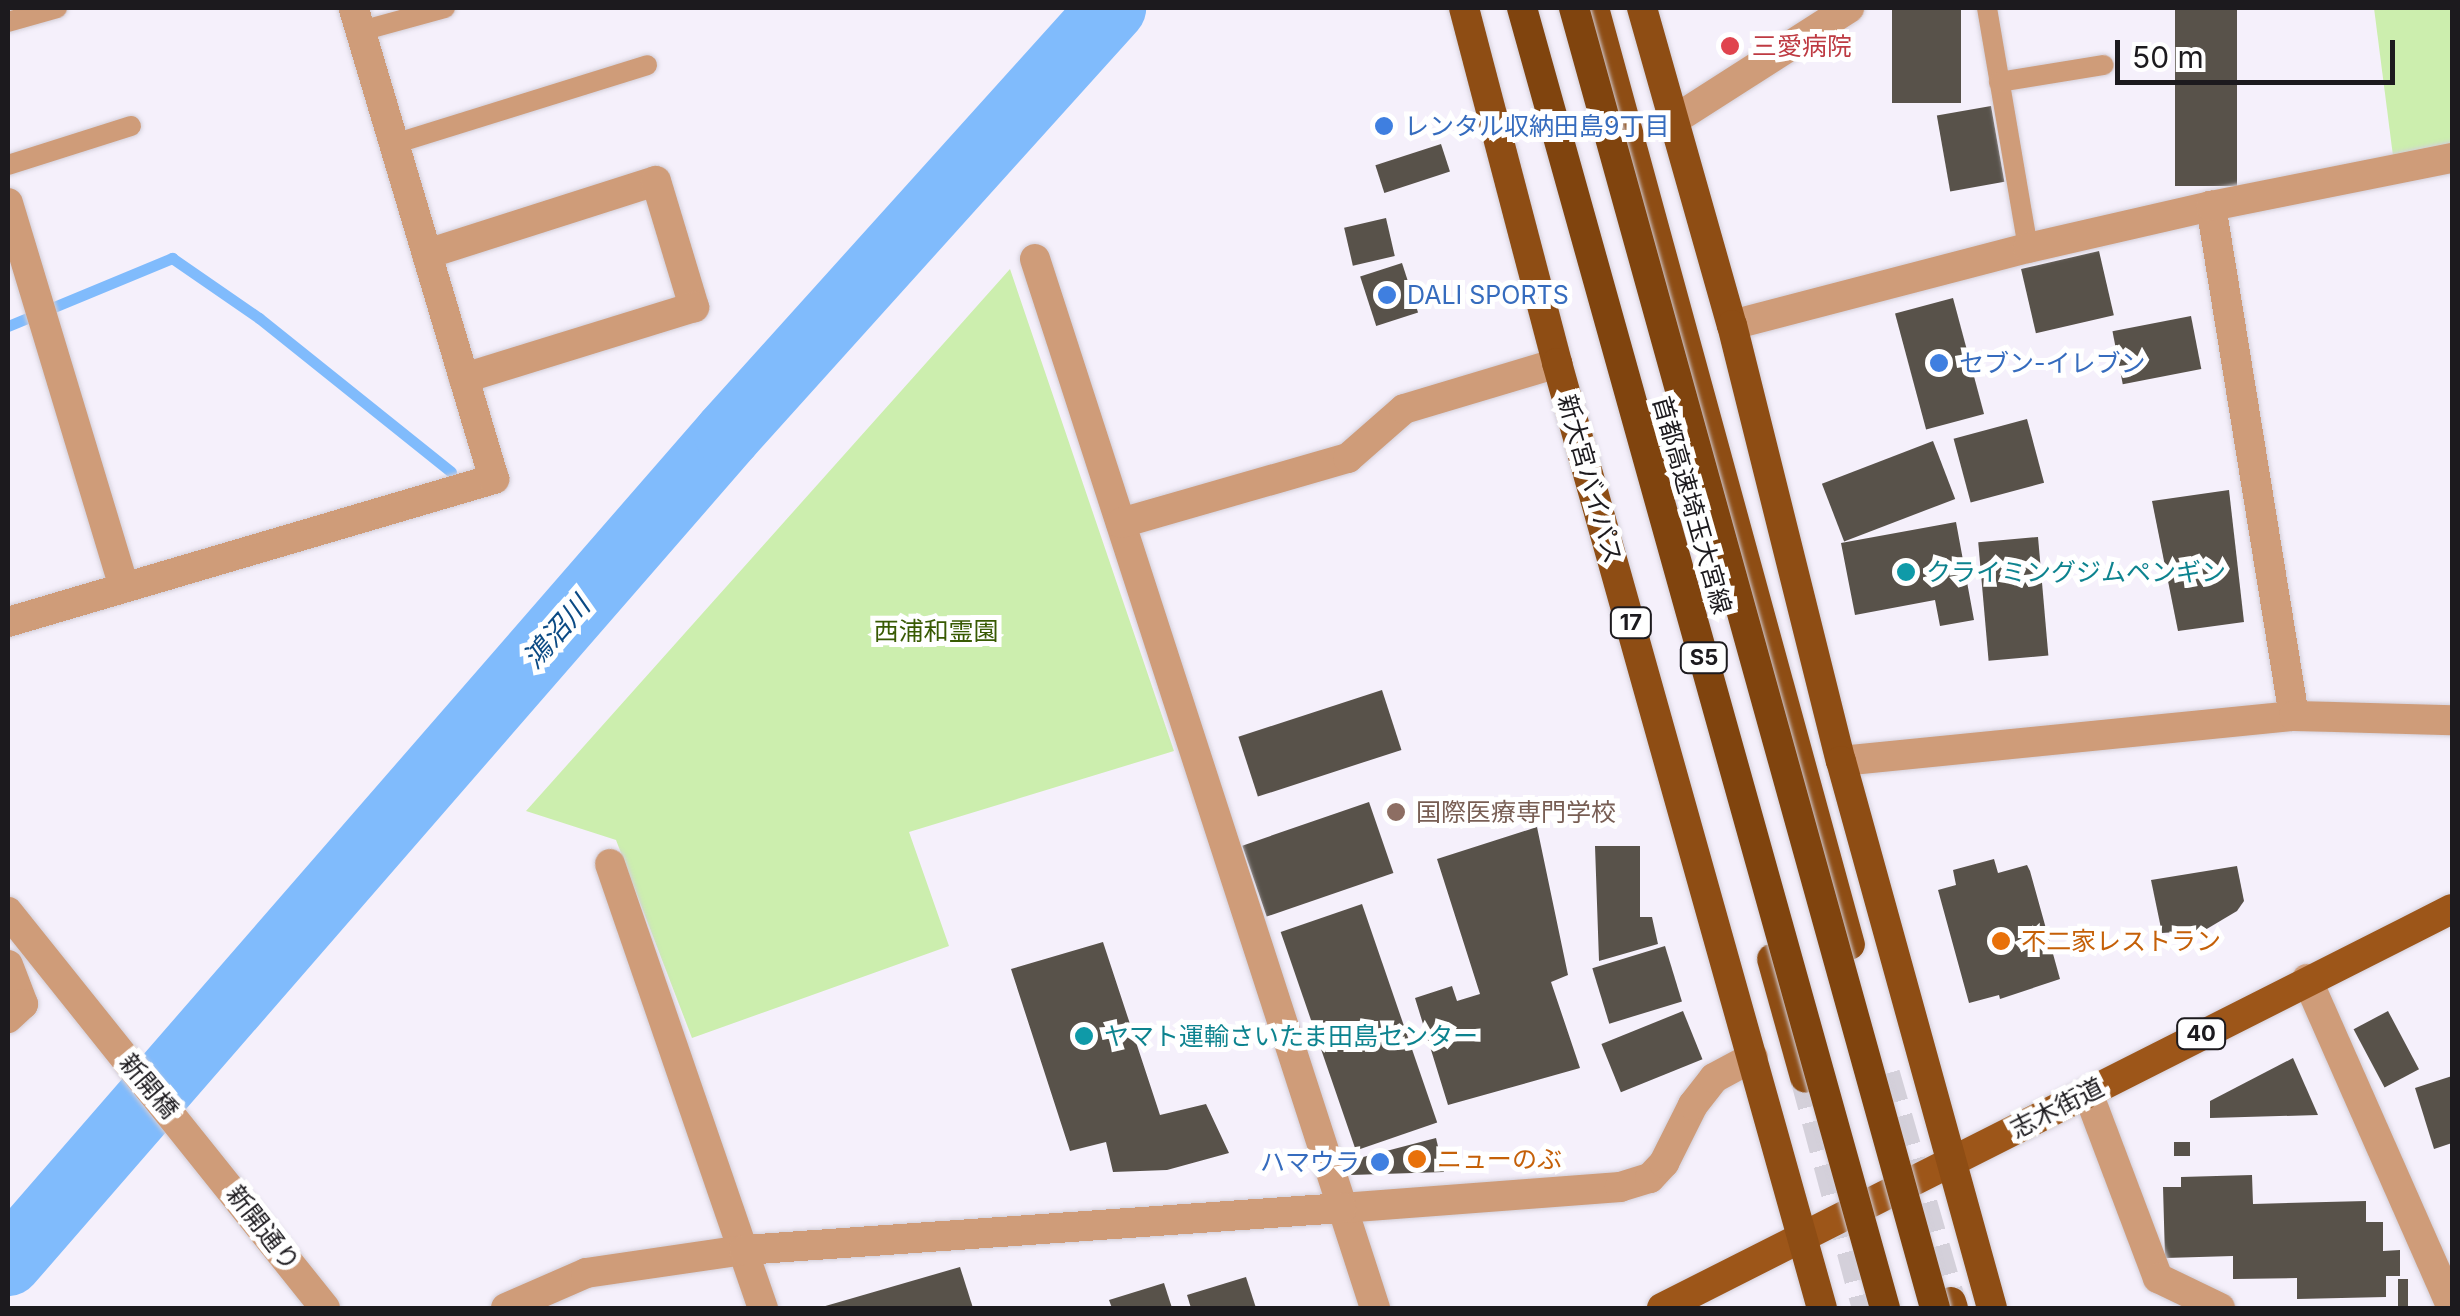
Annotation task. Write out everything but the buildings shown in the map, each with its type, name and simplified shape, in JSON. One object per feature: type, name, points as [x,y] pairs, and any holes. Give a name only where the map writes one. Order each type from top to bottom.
[{"type":"highway","name":"新大宮バイパス","points":[[1464,8],[1558,363],[1802,1237]]},
{"type":"highway","name":"新大宮バイパス","points":[[1508,8],[1805,1077]]},
{"type":"highway","name":"首都高速埼玉大宮線","points":[[1522,8],[1885,1308]]},
{"type":"highway","name":"首都高速埼玉大宮線","points":[[1574,8],[1946,1306]]},
{"type":"highway","points":[[1594,8],[1877,1047]]},
{"type":"highway","points":[[1642,8],[1732,325],[1840,762],[1992,1308]]},
{"type":"highway","name":"17","points":[[1802,1237],[1822,1308]]},
{"type":"main road","name":"志木街道","points":[[1662,1308],[1692,1301],[1802,1237],[2452,909]]},
{"type":"street","points":[[1674,120],[1849,8]]},
{"type":"street","points":[[8,622],[494,478],[357,19]]},
{"type":"street","points":[[1732,325],[2028,248],[2211,206],[2452,158]]},
{"type":"street","points":[[427,254],[656,181],[684,270],[694,306],[464,378]]},
{"type":"street","points":[[8,203],[124,588]]},
{"type":"street","points":[[2211,206],[2294,716]]},
{"type":"street","points":[[1036,260],[1375,1308]]},
{"type":"street","points":[[1120,523],[1348,458],[1404,409],[1558,363]]},
{"type":"street","points":[[1840,762],[2294,716],[2452,720]]},
{"type":"street","points":[[610,864],[763,1308]]},
{"type":"street","name":"新開橋","points":[[8,912],[201,1148]]},
{"type":"street","points":[[8,965],[22,1004],[8,1018]]},
{"type":"street","points":[[2307,979],[2452,1308]]},
{"type":"street","points":[[506,1308],[586,1272],[744,1250],[1620,1186],[1650,1178],[1664,1163],[1694,1105],[1714,1078],[1753,1056]]},
{"type":"street","points":[[2088,1092],[2158,1278],[2220,1308]]},
{"type":"street","name":"新開通り","points":[[201,1148],[326,1308]]},
{"type":"lane","points":[[8,22],[57,8]]},
{"type":"lane","points":[[357,19],[445,8]]},
{"type":"lane","points":[[1987,8],[2028,248]]},
{"type":"lane","points":[[1999,82],[2104,64]]},
{"type":"lane","points":[[394,144],[647,65]]},
{"type":"lane","points":[[8,164],[131,126]]},
{"type":"green space","points":[[2374,8],[2452,8],[2452,145],[2393,156]]},
{"type":"green space","name":"西浦和霊園","points":[[1010,269],[1174,751],[909,832],[949,946],[692,1038],[616,840],[526,811]]},
{"type":"waterway","name":"鴻沼川","points":[[8,1262],[728,434],[1112,8]]},
{"type":"waterway","points":[[8,326],[172,258],[259,318],[451,472]]},
{"type":"waterway","points":[[564,584],[581,602]]},
{"type":"tunnel","points":[[1885,1074],[1951,1302]]},
{"type":"tunnel","points":[[1805,1077],[1867,1308]]},
{"type":"place","name":"三愛病院","points":[[1730,46]]},
{"type":"place","name":"レンタル収納田島9丁目","points":[[1384,126]]},
{"type":"place","name":"DALI SPORTS","points":[[1387,295]]},
{"type":"place","name":"セブン-イレブン","points":[[1939,363]]},
{"type":"place","name":"クライミングジムペンギン","points":[[1906,572]]},
{"type":"place","name":"国際医療専門学校","points":[[1396,812]]},
{"type":"place","name":"不二家レストラン","points":[[2001,941]]},
{"type":"place","name":"ヤマト運輸さいたま田島センター","points":[[1084,1036]]},
{"type":"place","name":"ニューのぶ","points":[[1417,1159]]},
{"type":"place","name":"ハマウラ","points":[[1380,1162]]}]
